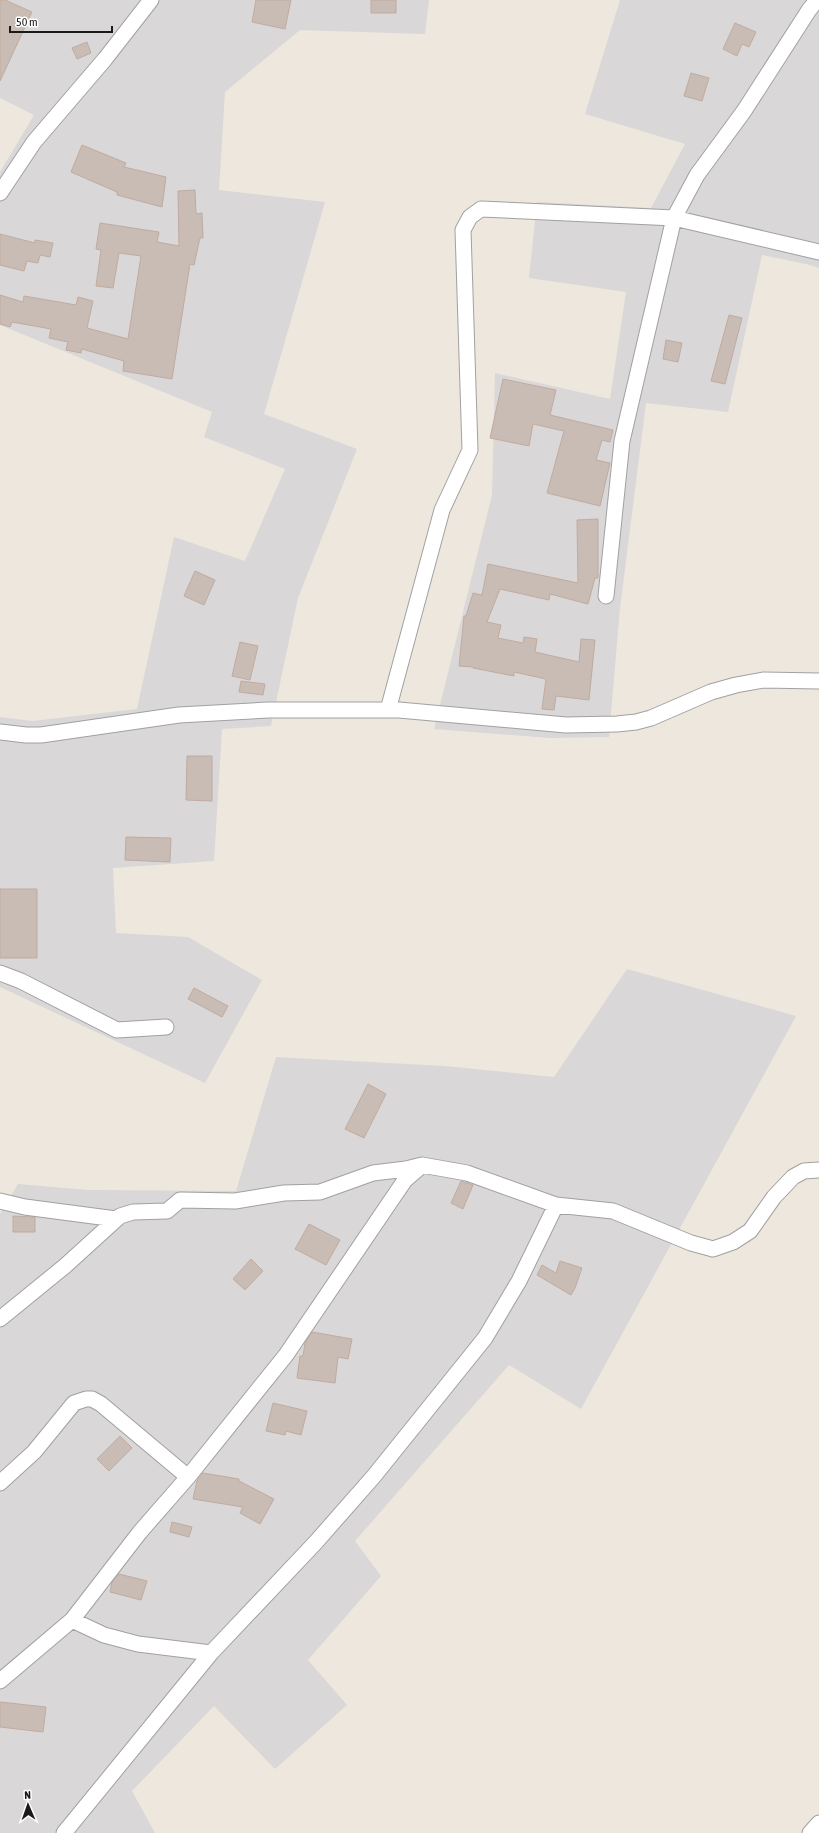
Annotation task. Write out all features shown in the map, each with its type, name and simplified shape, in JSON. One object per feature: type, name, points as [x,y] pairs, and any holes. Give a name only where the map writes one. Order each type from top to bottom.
[{"type":"street","points":[[0,193],[34,142],[105,59],[151,0]]},
{"type":"street","points":[[606,596],[622,441],[674,218],[698,175],[744,111],[817,0]]},
{"type":"street","points":[[388,710],[442,510],[470,450],[463,230],[470,217],[481,209],[674,218],[819,252]]},
{"type":"street","points":[[0,732],[26,735],[41,734],[210,712],[268,710],[388,710],[566,725],[618,724],[636,722],[651,718],[711,692],[736,685],[763,680],[819,681]]},
{"type":"street","points":[[0,973],[21,981],[116,1030],[166,1027]]},
{"type":"street","points":[[0,1681],[72,1620],[140,1532],[188,1478],[286,1355],[405,1180],[422,1165]]},
{"type":"street","points":[[0,1319],[65,1266],[116,1219],[133,1212],[167,1210],[180,1200],[235,1201],[284,1193],[320,1192],[373,1173],[422,1165],[467,1173],[556,1205],[612,1212],[712,1249],[733,1242],[750,1231],[774,1197],[793,1177],[804,1171],[819,1170]]},
{"type":"street","points":[[0,1201],[25,1207],[116,1219]]},
{"type":"street","points":[[64,1833],[211,1653],[316,1542],[374,1476],[485,1338],[519,1281],[556,1205]]},
{"type":"street","points":[[0,1483],[34,1452],[74,1403],[86,1399],[92,1399],[100,1404],[188,1478]]},
{"type":"street","points":[[72,1620],[104,1635],[138,1644],[211,1653]]},
{"type":"street","points":[[810,1833],[819,1823]]},
{"type":"shaded area","points":[[0,0],[429,0],[425,34],[300,30],[225,92],[219,190],[325,202],[264,414],[357,449],[298,598],[271,726],[222,729],[214,861],[113,868],[116,933],[188,937],[262,980],[205,1083],[0,987],[0,717],[32,721],[137,709],[174,537],[245,561],[285,469],[204,437],[212,412],[0,325],[0,172],[34,115],[0,98]]},
{"type":"shaded area","points":[[620,0],[819,0],[819,268],[762,255],[728,412],[646,403],[620,608],[609,737],[550,738],[434,729],[492,495],[495,373],[610,399],[626,292],[529,278],[537,202],[651,208],[685,144],[585,114]]},
{"type":"shaded area","points":[[627,969],[796,1016],[581,1409],[509,1365],[355,1541],[381,1576],[308,1660],[347,1705],[275,1769],[214,1706],[132,1791],[155,1833],[0,1833],[0,1214],[18,1184],[88,1190],[236,1191],[276,1057],[444,1066],[554,1077]]},
{"type":"building","points":[[0,0],[5,0],[32,12],[0,81]]},
{"type":"building","points":[[256,0],[291,0],[285,29],[252,22]]},
{"type":"building","points":[[371,0],[396,0],[396,13],[371,13]]},
{"type":"building","points":[[735,23],[756,32],[749,47],[742,44],[737,56],[723,49]]},
{"type":"building","points":[[87,42],[91,53],[77,59],[72,48]]},
{"type":"building","points":[[691,73],[709,78],[702,101],[684,96]]},
{"type":"building","points":[[82,145],[126,163],[124,167],[166,177],[162,207],[117,195],[117,192],[71,172]]},
{"type":"building","points":[[195,190],[196,214],[202,213],[203,238],[200,238],[194,265],[190,264],[172,379],[123,371],[124,361],[82,349],[81,353],[66,350],[68,342],[49,338],[51,329],[12,322],[10,327],[0,324],[0,295],[23,302],[24,296],[76,305],[78,297],[93,301],[87,328],[128,339],[141,256],[119,253],[113,288],[96,286],[101,250],[96,249],[100,223],[159,232],[157,242],[179,246],[178,191]]},
{"type":"building","points":[[0,234],[35,243],[35,240],[53,243],[50,257],[40,255],[38,263],[27,261],[24,271],[0,265]]},
{"type":"building","points":[[729,315],[742,318],[725,384],[711,381]]},
{"type":"building","points":[[666,340],[682,343],[678,362],[663,359]]},
{"type":"building","points":[[503,379],[556,390],[550,415],[613,430],[610,442],[602,440],[596,460],[610,463],[600,506],[547,493],[564,431],[533,424],[529,446],[490,438]]},
{"type":"building","points":[[598,519],[598,578],[595,578],[588,604],[550,594],[549,600],[500,589],[487,622],[501,625],[498,638],[523,643],[524,637],[537,639],[535,652],[579,662],[581,639],[595,640],[589,700],[556,696],[554,710],[542,709],[546,679],[514,672],[514,676],[473,667],[459,666],[464,616],[466,616],[473,593],[482,595],[488,564],[578,583],[577,520]]},
{"type":"building","points":[[195,571],[215,580],[204,605],[184,596]]},
{"type":"building","points":[[240,642],[258,646],[250,680],[232,676]]},
{"type":"building","points":[[241,681],[265,684],[263,695],[239,692]]},
{"type":"building","points":[[187,756],[212,756],[212,801],[186,800]]},
{"type":"building","points":[[126,837],[171,838],[170,862],[125,860]]},
{"type":"building","points":[[0,889],[37,889],[37,958],[0,958]]},
{"type":"building","points":[[194,988],[228,1006],[222,1017],[188,999]]},
{"type":"building","points":[[368,1084],[386,1094],[364,1138],[345,1129]]},
{"type":"building","points":[[461,1181],[473,1185],[463,1209],[451,1203]]},
{"type":"building","points":[[13,1216],[35,1217],[35,1232],[13,1232]]},
{"type":"building","points":[[309,1224],[340,1240],[326,1265],[295,1249]]},
{"type":"building","points":[[251,1259],[263,1271],[245,1290],[233,1279]]},
{"type":"building","points":[[560,1261],[582,1268],[571,1295],[537,1275],[542,1265],[556,1273]]},
{"type":"building","points":[[312,1332],[352,1339],[348,1359],[338,1357],[335,1383],[297,1378],[300,1356],[303,1356],[305,1343]]},
{"type":"building","points":[[273,1403],[307,1411],[301,1435],[286,1431],[285,1435],[266,1431]]},
{"type":"building","points":[[120,1436],[132,1448],[109,1471],[97,1459]]},
{"type":"building","points":[[203,1473],[239,1479],[239,1481],[274,1499],[260,1524],[240,1513],[243,1507],[193,1499],[197,1481]]},
{"type":"building","points":[[172,1522],[192,1527],[189,1537],[170,1532]]},
{"type":"building","points":[[119,1574],[147,1581],[141,1600],[110,1592],[112,1582]]},
{"type":"building","points":[[0,1702],[46,1707],[43,1732],[0,1727]]}]
